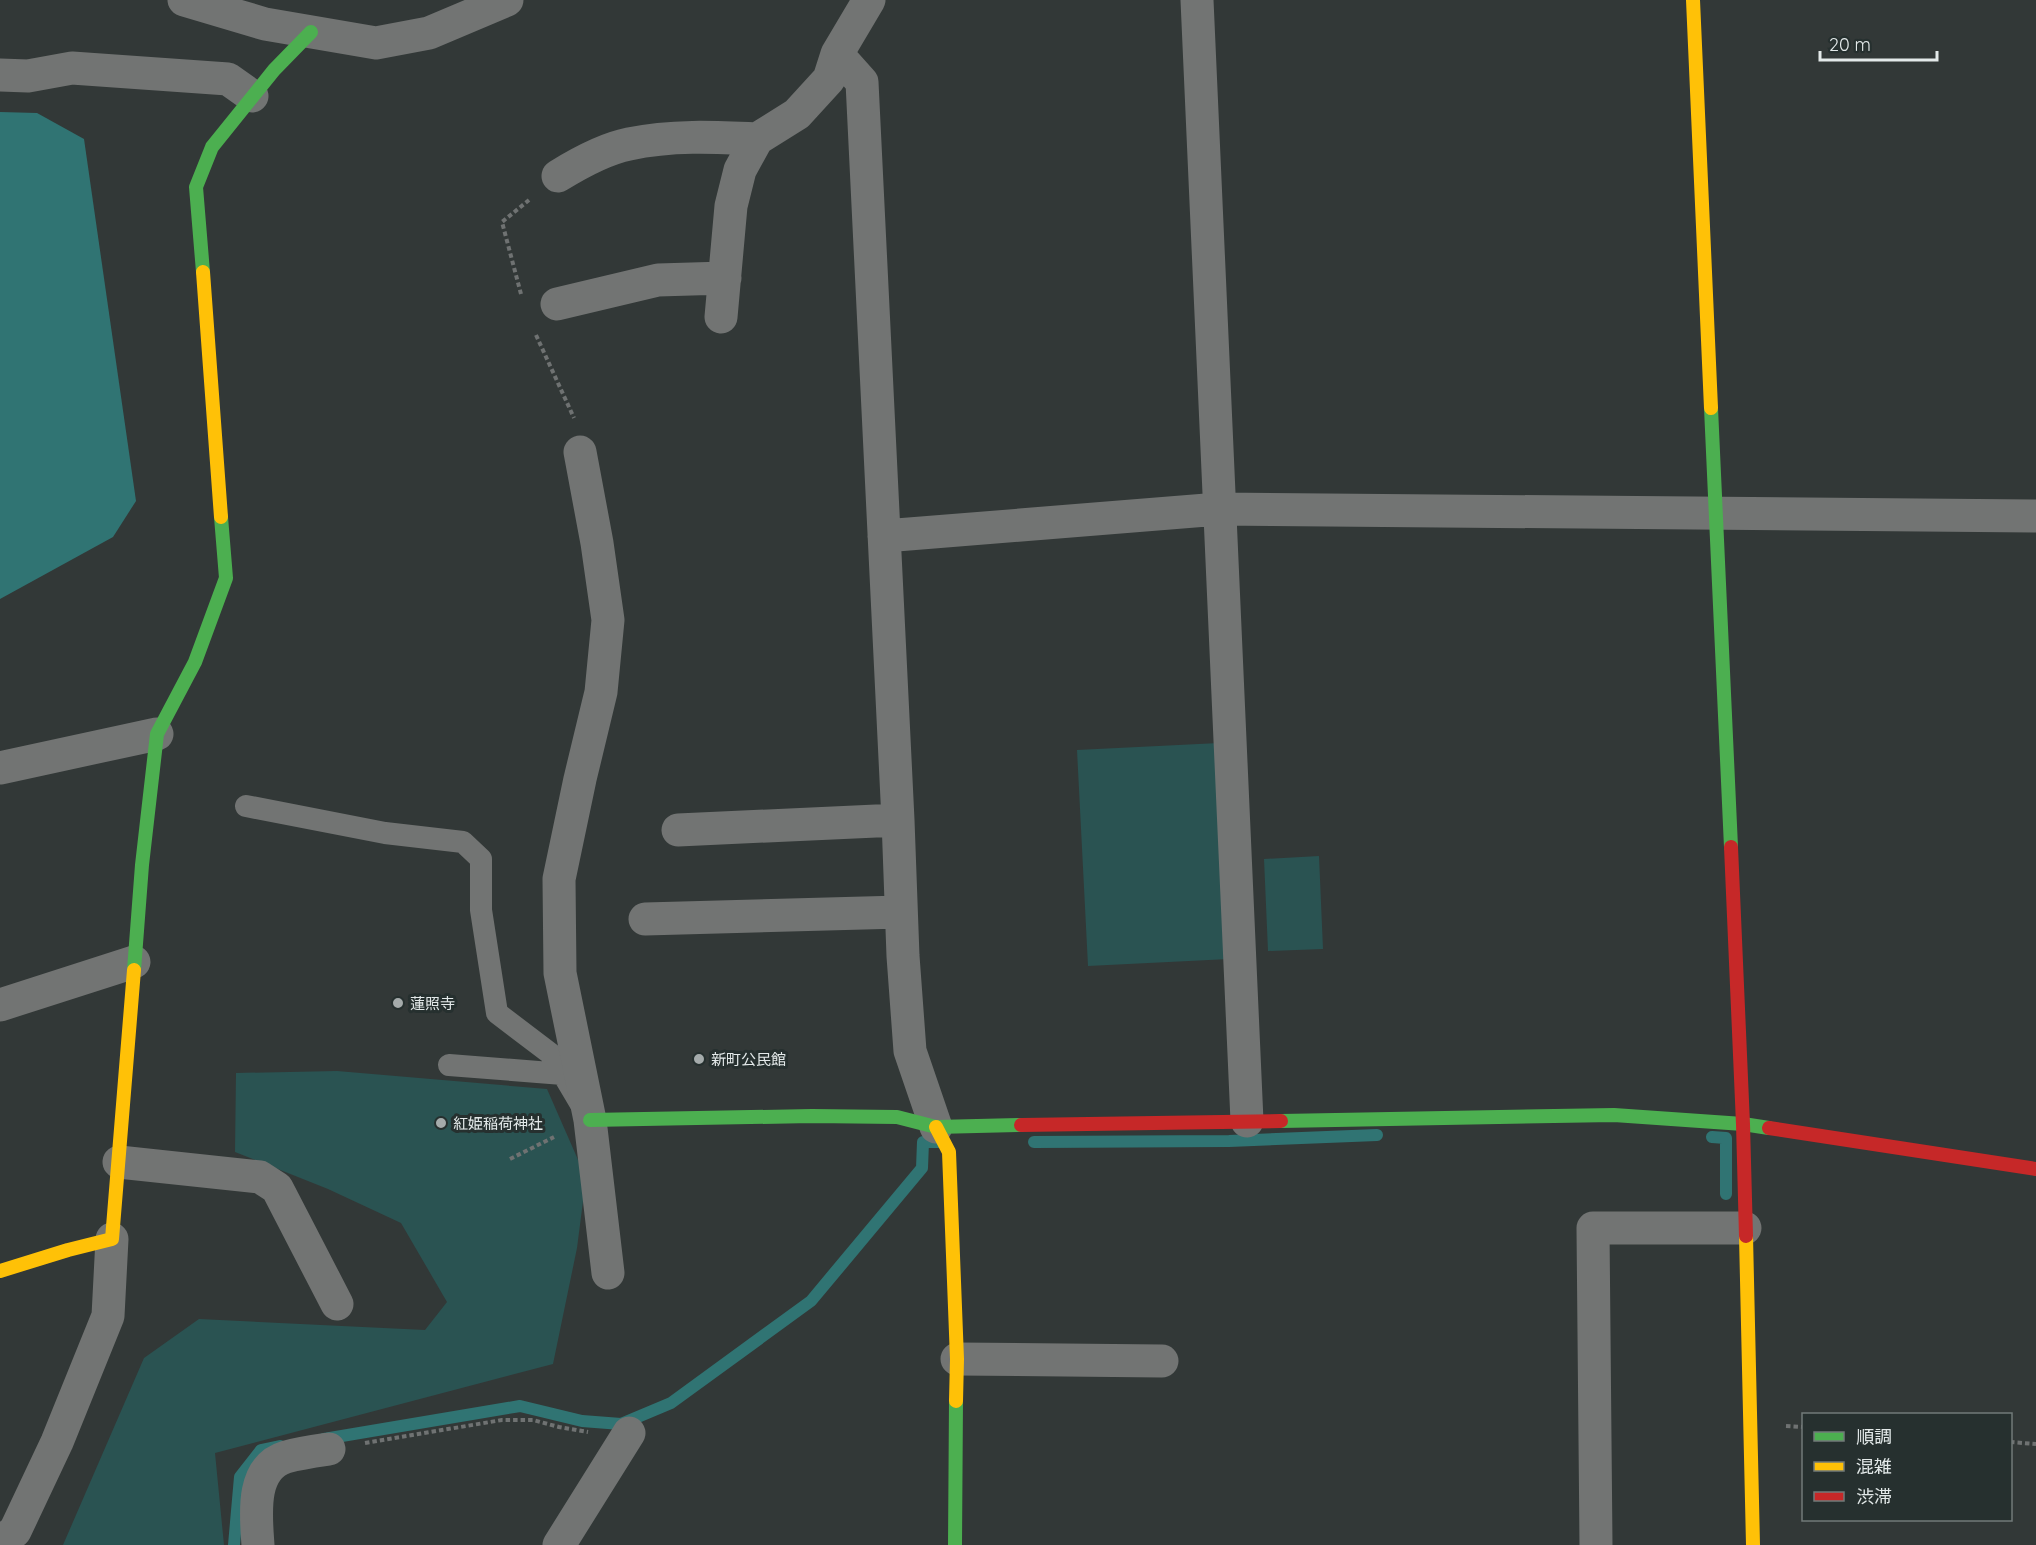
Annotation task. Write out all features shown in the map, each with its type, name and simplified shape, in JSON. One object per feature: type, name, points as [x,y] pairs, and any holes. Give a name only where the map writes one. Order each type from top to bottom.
[{"type":"street","points":[[184,0],[223,6],[265,24],[376,43],[429,33],[507,0]]},
{"type":"street","points":[[721,317],[731,206],[740,170],[757,139],[797,114],[829,79],[837,54],[869,0]]},
{"type":"street","points":[[1197,0],[1247,1122]]},
{"type":"street","points":[[1693,0],[1743,1124],[1752,1545]]},
{"type":"street","points":[[0,1543],[15,1530],[57,1442],[108,1316],[142,865],[157,734],[195,662],[226,578],[196,187],[212,147],[274,70],[311,32]]},
{"type":"street","points":[[837,54],[862,82],[901,912],[910,1051],[936,1127],[949,1152],[957,1359],[954,1524],[956,1545]]},
{"type":"street","points":[[0,75],[28,76],[72,68],[228,79],[252,96]]},
{"type":"street","points":[[558,176],[583,161],[627,144],[696,136],[757,139]]},
{"type":"street","points":[[557,304],[658,280],[725,278]]},
{"type":"street","points":[[580,452],[597,543],[608,620],[602,692],[580,780],[560,879],[560,973],[590,1120],[608,1273]]},
{"type":"street","points":[[884,536],[1220,509],[2036,516]]},
{"type":"street","points":[[0,768],[157,734]]},
{"type":"street","points":[[678,830],[898,820]]},
{"type":"street","points":[[645,919],[901,912]]},
{"type":"street","points":[[0,1005],[134,962]]},
{"type":"street","points":[[590,1120],[812,1116],[897,1117],[936,1127],[1614,1115],[1743,1124],[2036,1169]]},
{"type":"street","points":[[119,1162],[260,1177],[277,1188],[337,1304]]},
{"type":"street","points":[[1596,1545],[1593,1228],[1745,1228]]},
{"type":"street","points":[[0,1271],[112,1239]]},
{"type":"street","points":[[957,1359],[1162,1361]]},
{"type":"street","points":[[559,1545],[630,1433]]},
{"type":"street","points":[[258,1545],[257,1494],[262,1478],[271,1465],[284,1457],[328,1449]]},
{"type":"lane","points":[[246,806],[385,832],[463,842],[481,859],[481,910],[497,1013],[550,1053],[590,1120]]},
{"type":"lane","points":[[449,1065],[562,1074]]},
{"type":"path","points":[[510,1158],[590,1120]]},
{"type":"path","points":[[328,1449],[502,1420],[533,1420],[589,1432],[630,1433]]},
{"type":"path","points":[[2012,1442],[2036,1444]]},
{"type":"shaded area","points":[[0,112],[37,113],[84,139],[136,501],[113,537],[0,599]]},
{"type":"shaded area","points":[[1219,743],[1229,959],[1088,966],[1077,750]]},
{"type":"shaded area","points":[[1319,856],[1323,949],[1268,951],[1264,859]]},
{"type":"shaded area","points":[[337,1071],[547,1089],[586,1178],[577,1248],[553,1364],[215,1453],[224,1545],[63,1545],[144,1358],[199,1319],[425,1330],[447,1302],[401,1223],[328,1189],[235,1152],[236,1073]]},
{"type":"waterway","points":[[1034,1142],[1229,1141],[1377,1135]]},
{"type":"waterway","points":[[1712,1137],[1726,1138],[1726,1194]]},
{"type":"waterway","points":[[324,1439],[520,1406],[582,1421],[621,1424],[671,1403],[811,1301],[922,1168],[923,1142],[942,1142]]},
{"type":"waterway","points":[[234,1545],[240,1477],[261,1450],[280,1446]]},
{"type":"traffic: fast","points":[[203,272],[196,187],[212,147],[274,70],[311,32]]},
{"type":"traffic: fast","points":[[1711,408],[1731,847]]},
{"type":"traffic: fast","points":[[134,970],[142,865],[157,734],[195,662],[226,578],[221,517]]},
{"type":"traffic: fast","points":[[1281,1121],[1614,1115],[1743,1124],[1769,1128]]},
{"type":"traffic: fast","points":[[590,1120],[812,1116],[897,1117],[936,1127],[1021,1125]]},
{"type":"traffic: fast","points":[[955,1545],[956,1401]]},
{"type":"traffic: slow","points":[[1693,0],[1711,408]]},
{"type":"traffic: slow","points":[[203,272],[221,517]]},
{"type":"traffic: slow","points":[[0,1271],[112,1239],[134,970]]},
{"type":"traffic: slow","points":[[936,1127],[949,1152],[957,1359],[956,1401]]},
{"type":"traffic: slow","points":[[1746,1236],[1753,1545]]},
{"type":"traffic: jam","points":[[1731,847],[1746,1236]]},
{"type":"traffic: jam","points":[[1021,1125],[1281,1121]]},
{"type":"traffic: jam","points":[[1769,1128],[2036,1169]]},
{"type":"place","name":"蓮照寺","points":[[398,1003]]},
{"type":"place","name":"新町公民館","points":[[699,1059]]},
{"type":"place","name":"紅姫稲荷神社","points":[[441,1123]]}]
